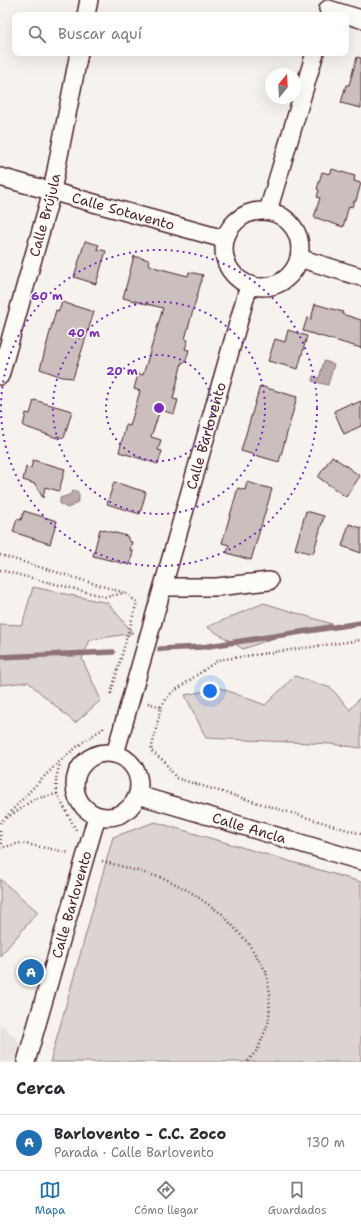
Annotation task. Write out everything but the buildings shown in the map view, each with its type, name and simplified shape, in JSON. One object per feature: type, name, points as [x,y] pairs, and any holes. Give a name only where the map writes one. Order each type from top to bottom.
[{"type":"street","points":[[87,12],[89,0]]},
{"type":"street","points":[[329,8],[341,12]]},
{"type":"street","points":[[349,15],[361,19]]},
{"type":"street","name":"Calle Brújula","points":[[0,376],[52,191],[78,56]]},
{"type":"street","points":[[268,211],[314,56]]},
{"type":"street","name":"Calle Sotavento","points":[[0,177],[224,239]]},
{"type":"street","points":[[257,211],[268,211],[280,215],[290,223],[297,233],[300,245],[299,258],[294,269],[285,279],[274,285],[261,287],[249,285],[239,279],[231,271],[225,261],[223,250],[224,239],[229,228],[236,220],[246,214],[257,211]]},
{"type":"street","points":[[299,258],[361,277]]},
{"type":"street","name":"Calle Barlovento","points":[[115,754],[123,696],[162,587],[249,285]]},
{"type":"street","points":[[162,587],[217,587],[270,580]]},
{"type":"street","points":[[104,753],[115,754],[124,758],[132,765],[137,774],[139,784],[138,795],[133,804],[121,814],[107,818],[97,816],[87,811],[79,803],[75,792],[74,781],[77,771],[84,762],[93,756],[104,753]]},
{"type":"street","name":"Calle Ancla","points":[[138,795],[361,861]]},
{"type":"street","name":"Calle Barlovento","points":[[26,1062],[75,852],[97,816]]},
{"type":"path","points":[[0,555],[125,593],[137,602],[111,693],[161,707]]},
{"type":"path","points":[[0,570],[106,596],[125,593]]},
{"type":"path","points":[[361,640],[218,660],[169,695],[161,707],[151,751],[164,762],[176,778],[361,834]]},
{"type":"path","points":[[112,701],[123,696]]},
{"type":"path","points":[[0,823],[72,750],[88,738],[103,730],[105,722]]},
{"type":"path","points":[[60,763],[56,779],[57,794],[76,830],[74,836]]},
{"type":"path","points":[[0,823],[34,799],[57,794]]},
{"type":"path","points":[[0,831],[1,847],[21,843],[75,852],[166,879],[189,891],[222,914],[248,942],[266,971],[270,994],[269,1021],[258,1049],[247,1062]]},
{"type":"shaded area","points":[[324,361],[334,364],[328,385],[312,381],[313,376],[319,378]]},
{"type":"shaded area","points":[[73,491],[77,491],[79,494],[79,500],[73,506],[67,508],[60,504],[60,498],[69,495]]},
{"type":"shaded area","points":[[33,587],[108,603],[133,633],[90,640],[82,659],[101,700],[75,723],[28,682],[0,685],[0,624],[22,625]]},
{"type":"shaded area","points":[[264,603],[332,624],[288,633],[243,649],[207,627]]},
{"type":"shaded area","points":[[295,676],[331,688],[350,710],[361,696],[361,748],[331,744],[206,738],[185,695],[220,688],[265,705]]},
{"type":"shaded area","points":[[155,822],[361,882],[361,1062],[50,1062],[113,837]]},
{"type":"shaded area","points":[[0,879],[38,912],[0,956]]},
{"type":"shaded area","points":[[0,1023],[20,1042],[15,1062],[0,1062]]},
{"type":"waterway","points":[[160,649],[202,647],[361,623]]},
{"type":"waterway","points":[[0,657],[113,652]]},
{"type":"place","name":"Barlovento - C.C. Zoco","points":[[31,972]]}]
